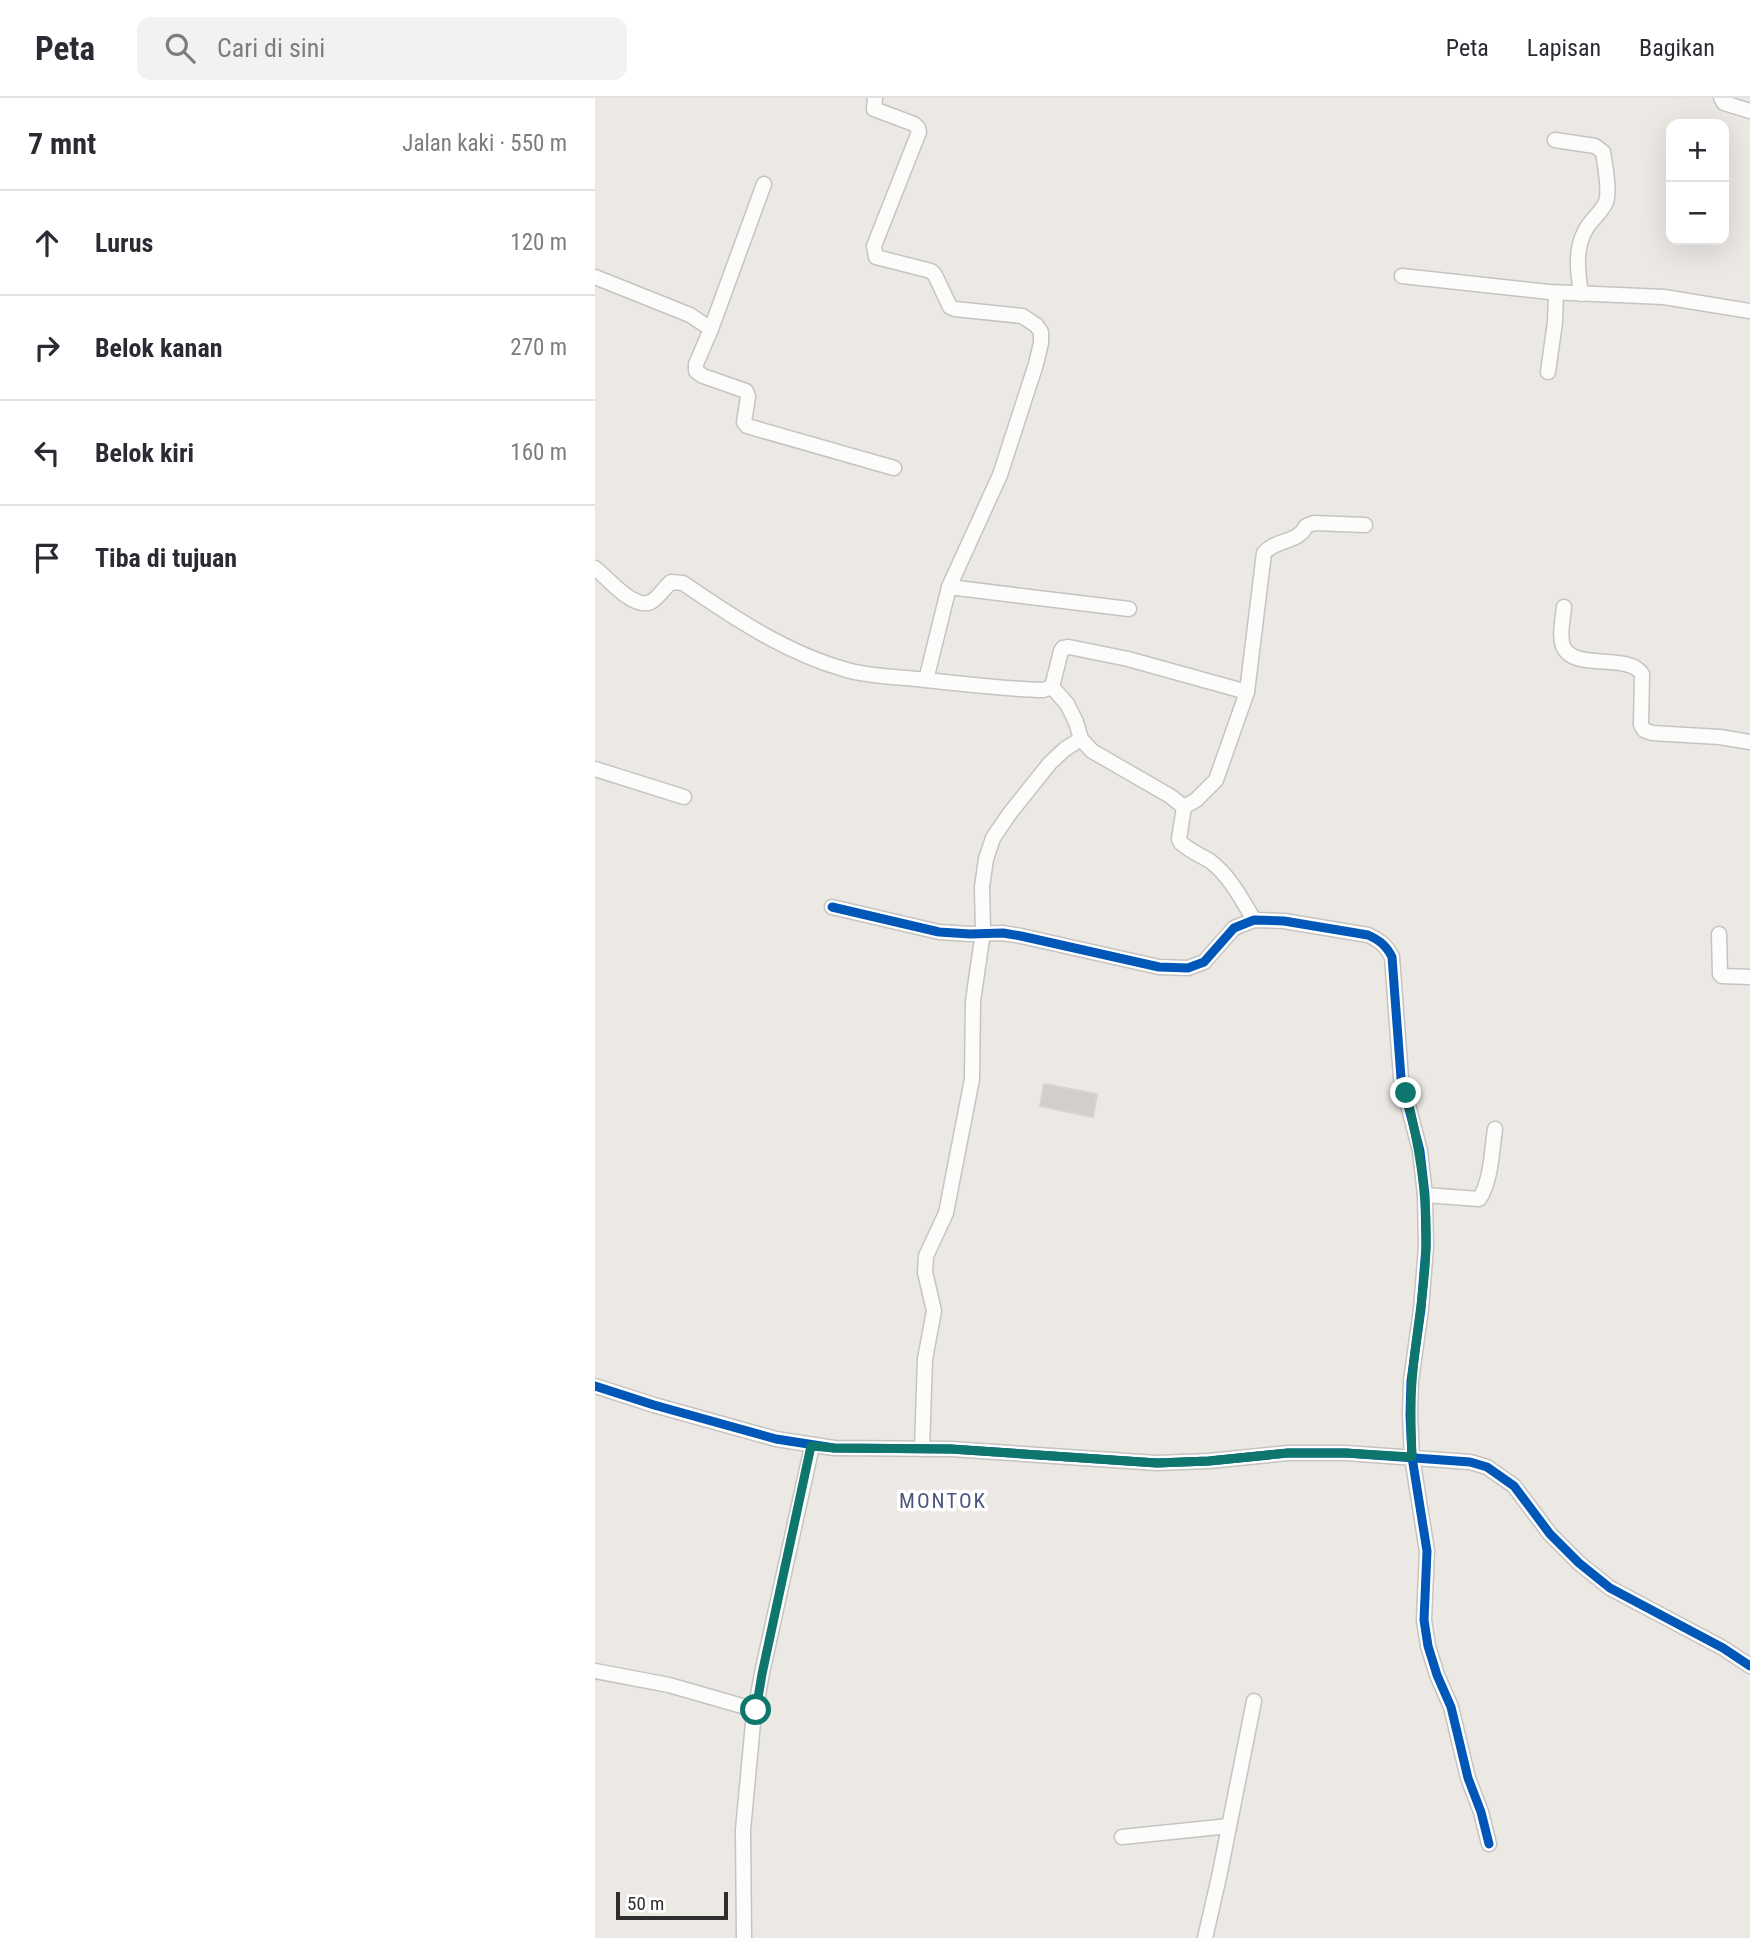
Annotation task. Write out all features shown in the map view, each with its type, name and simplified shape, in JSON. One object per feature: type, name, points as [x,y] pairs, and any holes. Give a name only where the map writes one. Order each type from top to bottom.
[{"type":"street","points":[[876,98],[874,109],[919,128],[874,246],[876,257],[931,271],[950,307],[1022,316],[1041,331],[1036,364],[1000,475],[949,586],[926,680]]},
{"type":"street","points":[[1721,98],[1724,103],[1750,111]]},
{"type":"street","points":[[1555,139],[1595,146],[1602,152],[1604,161],[1607,200],[1587,228],[1577,260],[1581,294]]},
{"type":"street","points":[[764,184],[696,364],[696,371],[746,391],[748,397],[744,422],[747,426],[894,468]]},
{"type":"street","points":[[1402,276],[1556,293],[1664,297],[1750,311]]},
{"type":"street","points":[[595,277],[690,315],[711,329]]},
{"type":"street","points":[[1548,372],[1556,293]]},
{"type":"street","points":[[1184,807],[1196,800],[1216,780],[1247,692],[1265,553],[1269,547],[1298,536],[1314,523],[1365,525]]},
{"type":"street","points":[[595,568],[629,598],[643,603],[651,601],[671,582],[683,583],[742,624],[775,642],[849,670],[1032,690],[1052,687]]},
{"type":"street","points":[[949,586],[1129,609]]},
{"type":"street","points":[[1565,607],[1563,649],[1581,659],[1632,665],[1639,669],[1642,674],[1641,725],[1644,730],[1750,742]]},
{"type":"street","points":[[1052,687],[1061,651],[1069,647],[1128,659],[1247,692]]},
{"type":"street","points":[[1052,687],[1067,704],[1081,739],[1092,751],[1170,796],[1184,807]]},
{"type":"street","points":[[922,1449],[925,1359],[934,1311],[925,1272],[926,1256],[946,1213],[972,1079],[974,1001],[983,932],[982,887],[986,859],[993,838],[1010,813],[1050,763],[1081,739]]},
{"type":"street","points":[[595,769],[684,797]]},
{"type":"street","points":[[1184,807],[1179,839],[1181,843],[1219,870],[1238,893],[1254,920]]},
{"type":"street","points":[[832,908],[939,932],[983,932],[1021,936],[1159,967],[1188,968],[1204,962],[1234,928],[1254,920],[1284,921],[1368,935],[1379,940],[1388,949],[1392,957],[1401,1078],[1420,1151],[1425,1195],[1426,1247],[1412,1381],[1412,1457],[1427,1551],[1425,1620],[1428,1646],[1451,1707],[1468,1778],[1489,1844]]},
{"type":"street","points":[[1719,934],[1720,974],[1750,977]]},
{"type":"street","points":[[1425,1195],[1479,1199],[1487,1181],[1495,1129]]},
{"type":"street","points":[[595,1386],[723,1425],[811,1446],[834,1448],[964,1450],[1157,1463],[1288,1453],[1346,1453],[1470,1462],[1487,1467],[1514,1486],[1550,1534],[1579,1563],[1611,1588],[1723,1648],[1750,1666]]},
{"type":"street","points":[[744,1938],[743,1830],[756,1710],[811,1446]]},
{"type":"street","points":[[595,1671],[669,1685],[756,1710]]},
{"type":"street","points":[[1205,1938],[1254,1701]]},
{"type":"street","points":[[1122,1837],[1229,1826]]},
{"type":"building","points":[[1044,1084],[1097,1094],[1093,1117],[1040,1106]]},
{"type":"cycle path","points":[[832,907],[939,932],[1003,933],[1021,936],[1159,967],[1188,968],[1204,962],[1234,928],[1254,920],[1284,921],[1368,935],[1387,949],[1392,957],[1401,1078],[1420,1151],[1425,1195],[1426,1247],[1411,1381],[1410,1415],[1412,1457],[1427,1551],[1424,1620],[1428,1646],[1451,1707],[1468,1778],[1489,1844]]},
{"type":"cycle path","points":[[595,1386],[776,1439],[834,1448],[951,1449],[1157,1463],[1288,1453],[1346,1453],[1470,1462],[1487,1467],[1514,1486],[1550,1534],[1579,1563],[1610,1588],[1723,1648],[1750,1666]]},
{"type":"district","name":"MONTOK","points":[[943,1501]]},
{"type":"route","points":[[756,1710],[811,1446],[951,1449],[1157,1463],[1288,1453],[1412,1457],[1412,1381],[1426,1247],[1425,1195],[1420,1151],[1406,1093]]}]
